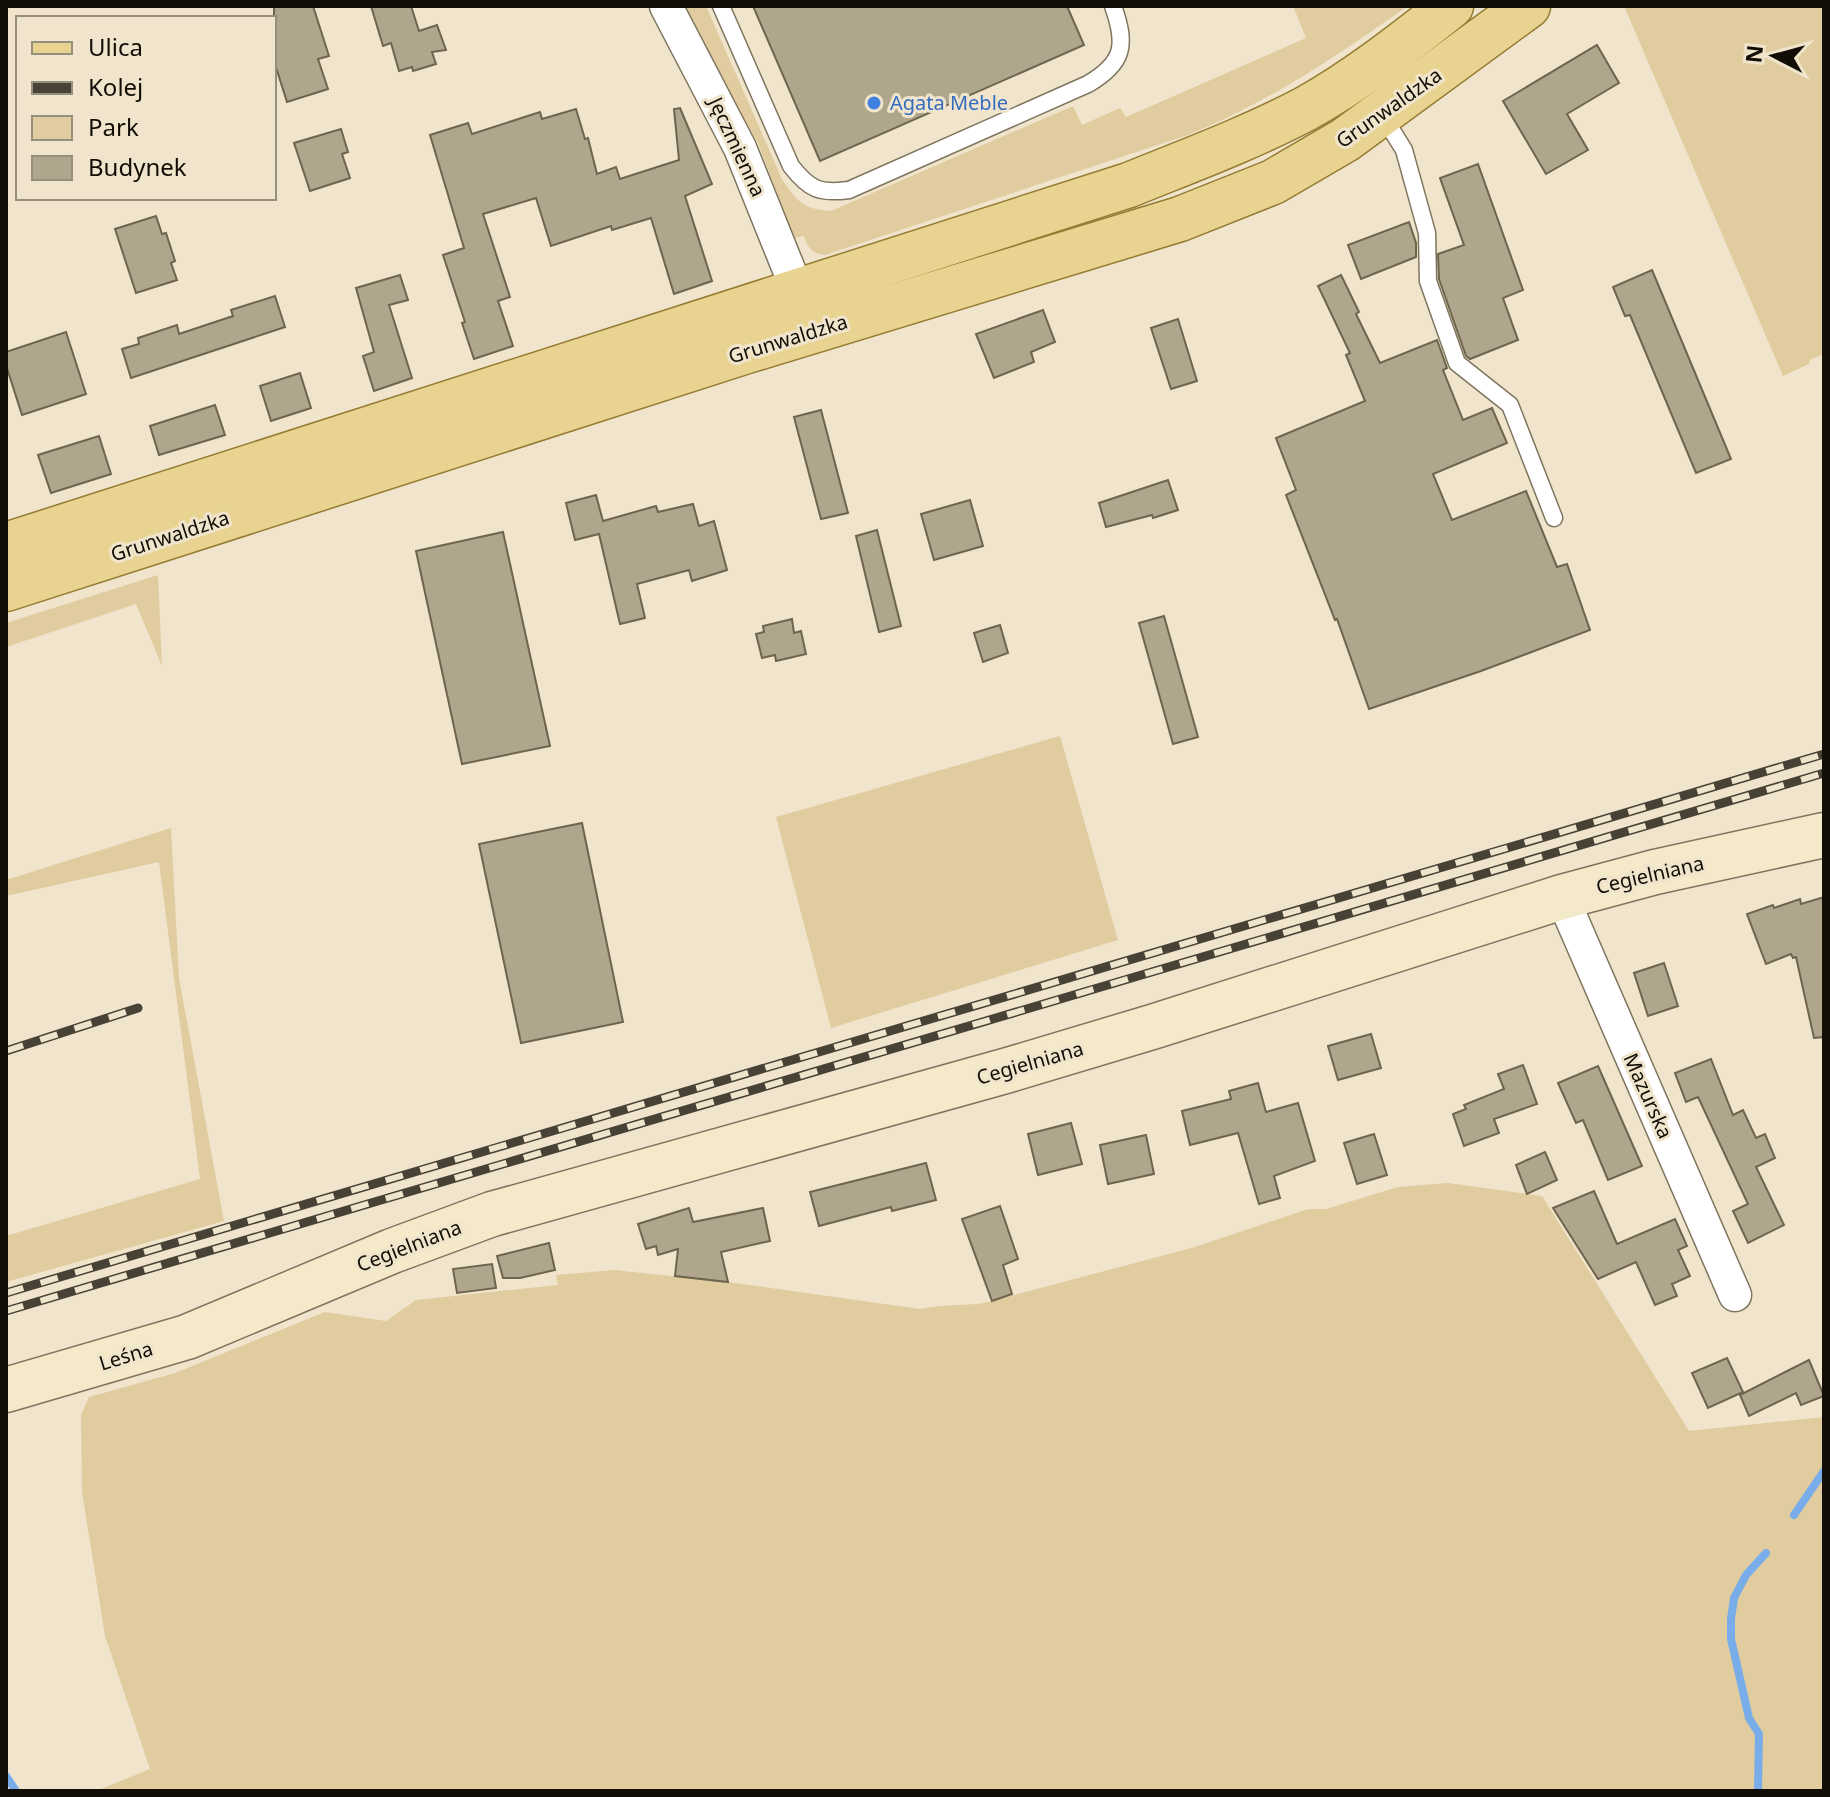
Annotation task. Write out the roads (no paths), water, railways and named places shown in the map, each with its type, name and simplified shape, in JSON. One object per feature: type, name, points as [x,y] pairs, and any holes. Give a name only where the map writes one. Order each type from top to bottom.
[{"type":"main road","name":"Grunwaldzka","points":[[6,545],[1129,185],[1251,136],[1308,107],[1361,73],[1451,6]]},
{"type":"main road","name":"Grunwaldzka","points":[[6,589],[719,359],[1180,219],[1273,182],[1345,140],[1528,6]]},
{"type":"street","name":"Jęczmienna","points":[[666,6],[740,148],[798,292]]},
{"type":"street","name":"Cegielniana","points":[[243,1315],[392,1251],[492,1214],[1005,1071],[1562,897],[1655,872],[1824,835]]},
{"type":"street","name":"Mazurska","points":[[1562,897],[1735,1295]]},
{"type":"street","name":"Leśna","points":[[6,1390],[116,1360],[243,1315]]},
{"type":"lane","points":[[721,6],[791,166],[805,184],[828,193],[849,190],[1109,72],[1120,54],[1122,29],[1113,6]]},
{"type":"lane","points":[[1382,115],[1404,150],[1427,233],[1428,281],[1457,363],[1510,405],[1554,518]]},
{"type":"waterway","points":[[1794,1515],[1824,1471]]},
{"type":"waterway","points":[[1758,1791],[1759,1734],[1749,1718],[1731,1639],[1731,1619],[1734,1598],[1746,1575],[1766,1553]]},
{"type":"waterway","points":[[6,1776],[16,1791]]},
{"type":"railway","points":[[6,1293],[1824,754]]},
{"type":"railway","points":[[6,1311],[1824,773]]},
{"type":"railway","points":[[6,1051],[138,1008]]},
{"type":"place","name":"Agata Meble","points":[[874,103]]}]
